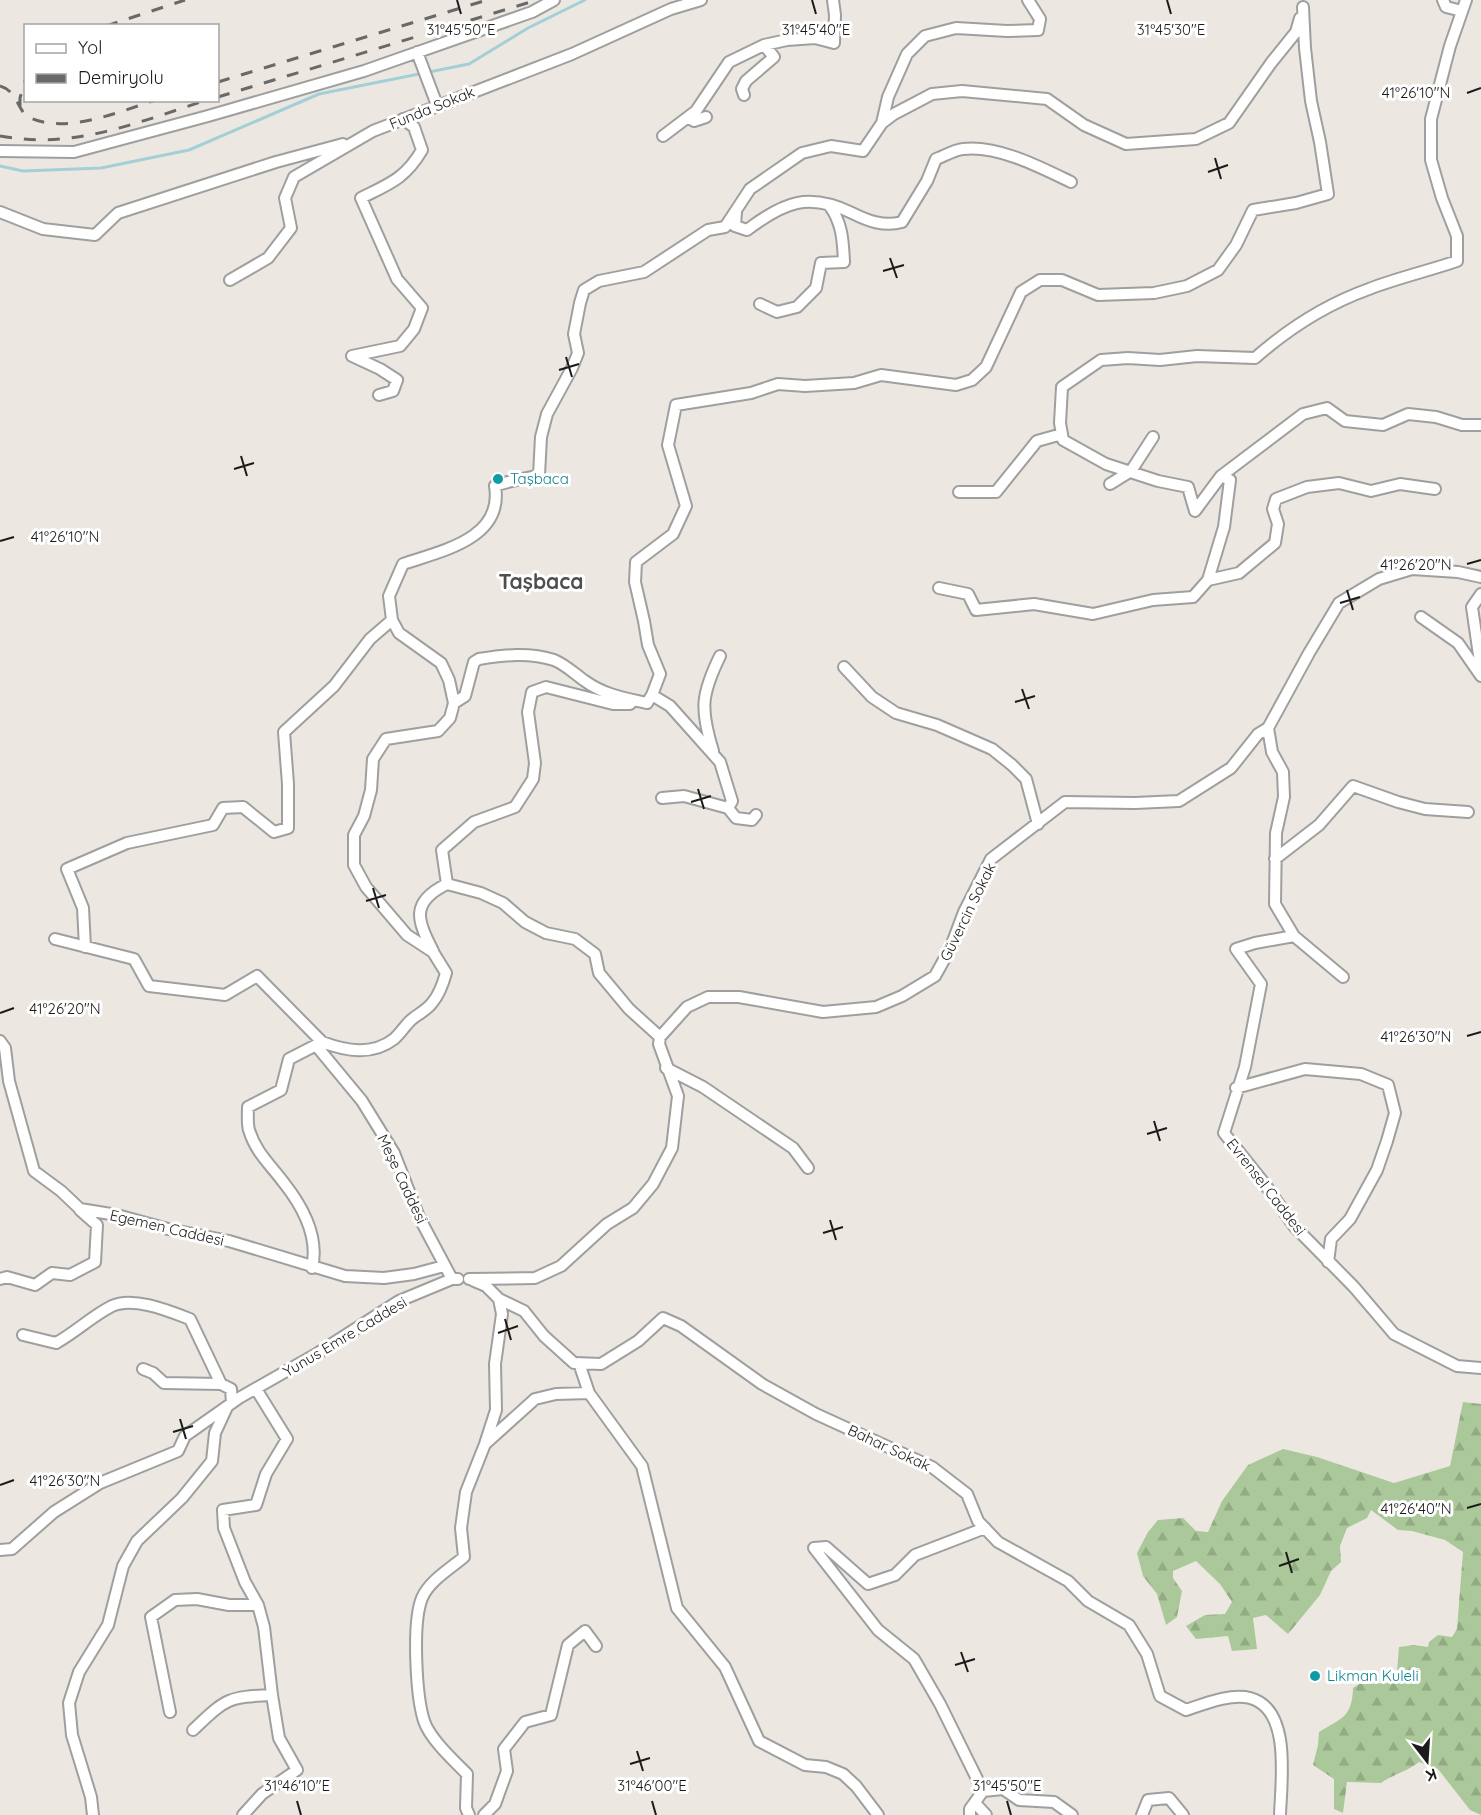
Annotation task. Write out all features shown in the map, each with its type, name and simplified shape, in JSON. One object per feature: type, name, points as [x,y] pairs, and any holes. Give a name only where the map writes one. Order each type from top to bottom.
[{"type":"street","points":[[0,151],[74,152],[364,71],[532,12],[554,0]]},
{"type":"street","name":"Funda Sokak","points":[[230,280],[268,258],[291,228],[285,198],[294,177],[357,140],[403,119],[572,54],[674,5],[701,0]]},
{"type":"street","points":[[663,136],[689,118],[729,62],[764,45],[787,40],[815,38],[834,43],[836,15],[833,0]]},
{"type":"street","points":[[882,123],[888,97],[907,54],[926,36],[956,28],[1038,30],[1040,19],[1028,0]]},
{"type":"street","points":[[1443,0],[1446,7],[1462,11]]},
{"type":"street","points":[[1466,0],[1450,46],[1431,119],[1431,160],[1442,198],[1457,236],[1457,261],[1359,293],[1280,336],[1255,358],[1197,356],[1160,360],[1128,358],[1101,360],[1062,387],[1060,423],[1063,440],[1106,464],[1158,481],[1188,487],[1195,511],[1221,476],[1304,414],[1327,408],[1345,421],[1383,425],[1408,414],[1436,417],[1462,425],[1481,424]]},
{"type":"street","points":[[433,952],[407,935],[366,887],[354,865],[354,835],[364,816],[371,790],[373,759],[386,739],[438,731],[450,718],[454,702],[449,680],[441,663],[399,633],[392,620],[389,596],[403,564],[456,546],[475,536],[489,520],[497,498],[495,486],[539,475],[540,437],[547,414],[578,353],[574,334],[584,290],[598,281],[644,272],[708,230],[725,227],[750,189],[802,153],[831,146],[863,151],[882,123],[932,94],[962,91],[1047,99],[1084,125],[1126,144],[1196,139],[1229,123],[1296,32],[1304,3]]},
{"type":"street","points":[[650,699],[660,674],[648,645],[635,582],[636,562],[673,534],[686,506],[668,445],[676,405],[751,393],[778,384],[805,386],[854,383],[881,375],[956,384],[972,380],[986,367],[1021,292],[1040,280],[1062,280],[1098,295],[1154,293],[1187,286],[1218,270],[1236,245],[1253,210],[1296,203],[1328,194],[1311,101],[1305,48],[1304,3]]},
{"type":"street","points":[[744,95],[742,89],[746,81],[774,57],[764,45]]},
{"type":"street","points":[[417,52],[437,105]]},
{"type":"street","points":[[689,118],[694,121],[706,117]]},
{"type":"street","points":[[379,395],[393,391],[397,381],[380,369],[352,356],[400,346],[414,329],[422,308],[397,279],[361,198],[396,181],[412,167],[422,150],[414,127],[403,119]]},
{"type":"street","points":[[0,212],[43,229],[95,235],[118,213],[276,162],[357,140]]},
{"type":"street","points":[[736,211],[735,226],[747,230],[767,215],[795,202],[828,204],[867,220],[890,225],[902,222],[927,181],[936,159],[962,149],[987,150],[1026,161],[1071,182]]},
{"type":"street","points":[[760,304],[777,312],[797,308],[816,288],[821,263],[844,262],[842,234],[836,215],[828,204]]},
{"type":"street","points":[[959,492],[996,492],[1037,441],[1062,434]]},
{"type":"street","points":[[1110,484],[1131,471],[1153,437]]},
{"type":"street","points":[[939,588],[968,594],[976,610],[1034,604],[1093,614],[1153,600],[1193,597],[1208,580],[1224,527],[1230,480],[1221,476]]},
{"type":"street","points":[[1208,580],[1239,573],[1275,543],[1278,524],[1273,509],[1276,499],[1306,487],[1339,483],[1371,491],[1400,484],[1435,489]]},
{"type":"street","name":"Güvercin Sokak","points":[[660,1037],[687,1007],[708,997],[739,997],[823,1012],[876,1007],[902,996],[935,976],[950,949],[964,912],[992,859],[1065,802],[1179,801],[1231,768],[1258,734],[1268,728],[1339,603],[1379,579],[1412,569],[1458,572],[1481,577]]},
{"type":"street","points":[[1481,594],[1472,607],[1481,669]]},
{"type":"street","points":[[1420,617],[1458,643],[1481,676]]},
{"type":"street","points":[[85,946],[83,908],[67,869],[127,843],[213,825],[223,808],[243,807],[274,832],[288,828],[288,784],[284,732],[334,686],[370,639],[392,620]]},
{"type":"street","points":[[454,702],[465,696],[474,662],[479,659],[515,653],[553,660],[570,669],[585,682],[608,694],[650,699],[670,706],[720,762],[732,801],[728,808]]},
{"type":"street","points":[[713,755],[704,721],[704,712],[706,684],[720,656]]},
{"type":"street","points":[[844,667],[872,697],[896,713],[937,724],[992,749],[1012,765],[1026,779],[1038,824]]},
{"type":"street","points":[[447,884],[442,850],[474,822],[515,807],[533,779],[535,763],[528,712],[532,692],[546,687],[613,704],[650,699]]},
{"type":"street","points":[[1268,728],[1272,752],[1283,772],[1284,797],[1276,833],[1275,904],[1294,936],[1343,977]]},
{"type":"street","points":[[1275,859],[1319,825],[1353,786],[1425,809],[1468,812]]},
{"type":"street","points":[[662,798],[684,796],[728,808],[736,818],[752,820],[756,814]]},
{"type":"street","points":[[55,939],[134,960],[149,986],[225,995],[257,976],[322,1042],[355,1051],[373,1050],[394,1040],[410,1021],[432,1004],[446,973],[422,929],[419,911],[431,892],[447,884],[481,893],[504,903],[525,922],[546,933],[575,939],[595,954],[599,973],[629,1009],[660,1037],[659,1044],[666,1068],[678,1096],[672,1148],[652,1184],[633,1208],[607,1224],[561,1266],[535,1278],[469,1279]]},
{"type":"street","name":"Evrensel Caddesi","points":[[1294,936],[1255,942],[1236,948],[1261,984],[1245,1067],[1236,1088],[1224,1133],[1294,1226],[1354,1287],[1394,1334],[1457,1366],[1481,1368]]},
{"type":"street","points":[[0,1041],[5,1048],[9,1082],[34,1171],[61,1191],[97,1225],[95,1262],[70,1275],[52,1273],[35,1285],[7,1277],[0,1279]]},
{"type":"street","points":[[312,1268],[315,1253],[311,1230],[285,1183],[263,1159],[248,1128],[248,1107],[281,1090],[289,1059],[322,1042]]},
{"type":"street","name":"Meşe Caddesi","points":[[322,1042],[319,1049],[362,1101],[394,1154],[419,1217],[452,1279]]},
{"type":"street","points":[[666,1068],[703,1087],[793,1148],[808,1168]]},
{"type":"street","points":[[1236,1088],[1305,1069],[1361,1074],[1388,1085],[1395,1113],[1384,1151],[1377,1170],[1350,1220],[1331,1239],[1328,1262]]},
{"type":"street","name":"Egemen Caddesi","points":[[80,1209],[117,1215],[168,1229],[229,1241],[312,1268],[345,1276],[384,1278],[414,1274],[444,1266]]},
{"type":"street","name":"Yunus Emre Caddesi","points":[[0,1550],[12,1549],[54,1512],[100,1483],[178,1451],[185,1436],[229,1405],[399,1302],[452,1279],[469,1279]]},
{"type":"street","points":[[469,1279],[486,1286],[499,1299],[524,1311],[544,1336],[574,1363],[579,1363],[589,1393],[642,1467],[677,1608],[725,1667],[759,1741],[805,1765],[826,1767],[843,1774],[856,1786],[878,1815]]},
{"type":"street","points":[[469,1815],[466,1808],[467,1774],[446,1753],[424,1722],[418,1683],[415,1629],[422,1597],[432,1584],[464,1557],[461,1528],[466,1492],[496,1410],[495,1364],[502,1314],[499,1299]]},
{"type":"street","points":[[23,1335],[56,1343],[75,1333],[114,1305],[159,1306],[190,1320],[221,1384]]},
{"type":"street","name":"Bahar Sokak","points":[[579,1363],[601,1364],[638,1341],[663,1318],[681,1326],[762,1384],[816,1414],[932,1467],[967,1494],[978,1521],[998,1542],[1068,1581],[1088,1601],[1129,1625],[1147,1654],[1160,1696],[1186,1710],[1221,1699],[1249,1698],[1267,1706],[1280,1729],[1280,1815]]},
{"type":"street","points":[[93,1815],[91,1797],[72,1735],[69,1703],[79,1672],[108,1625],[123,1566],[137,1540],[182,1498],[212,1461],[216,1433],[229,1405],[231,1389],[221,1384],[164,1383],[153,1373],[143,1370]]},
{"type":"street","points":[[243,1815],[262,1794],[297,1770],[279,1738],[264,1627],[258,1605],[245,1582],[224,1528],[223,1510],[256,1505],[266,1474],[287,1439],[256,1389]]},
{"type":"street","points":[[485,1444],[535,1399],[556,1394],[589,1393]]},
{"type":"street","points":[[983,1791],[940,1704],[914,1659],[878,1630],[814,1548],[826,1547],[868,1584],[895,1575],[915,1555],[985,1528]]},
{"type":"street","points":[[170,1712],[152,1617],[175,1600],[197,1599],[229,1605],[258,1605]]},
{"type":"street","points":[[484,1815],[495,1804],[507,1771],[504,1749],[525,1722],[551,1715],[568,1646],[585,1631],[596,1646]]},
{"type":"street","points":[[193,1730],[223,1702],[240,1696],[272,1695]]},
{"type":"street","points":[[970,1815],[970,1809],[983,1791],[1003,1788],[1019,1800],[1054,1802],[1072,1815]]},
{"type":"street","points":[[1142,1815],[1148,1800],[1169,1798],[1183,1815]]},
{"type":"street","points":[[975,1803],[986,1815]]},
{"type":"green space","points":[[1463,1402],[1481,1404],[1481,1815],[1470,1810],[1438,1769],[1419,1762],[1381,1783],[1347,1782],[1343,1813],[1334,1809],[1334,1779],[1313,1765],[1319,1732],[1340,1720],[1348,1711],[1353,1688],[1359,1684],[1389,1683],[1397,1672],[1399,1647],[1414,1645],[1428,1647],[1429,1642],[1438,1635],[1452,1637],[1457,1629],[1463,1552],[1445,1540],[1412,1531],[1398,1530],[1371,1510],[1367,1518],[1347,1528],[1340,1546],[1341,1562],[1331,1571],[1320,1595],[1288,1634],[1266,1615],[1253,1618],[1257,1649],[1232,1651],[1228,1636],[1196,1639],[1186,1626],[1205,1615],[1225,1614],[1232,1602],[1220,1584],[1196,1561],[1173,1571],[1173,1578],[1182,1591],[1177,1617],[1166,1625],[1157,1594],[1143,1576],[1137,1553],[1148,1532],[1158,1520],[1183,1518],[1196,1531],[1208,1532],[1222,1501],[1248,1465],[1283,1449],[1317,1457],[1394,1483],[1450,1466]]},
{"type":"waterway","points":[[0,166],[23,171],[101,168],[189,150],[319,94],[469,64],[528,28],[585,0]]},
{"type":"railway","points":[[112,24],[185,0]]},
{"type":"railway","points":[[219,82],[487,0]]},
{"type":"railway","points":[[219,97],[537,0]]},
{"type":"railway","points":[[20,106],[24,84]]},
{"type":"railway","points":[[0,86],[13,95],[26,116],[41,122],[57,124],[108,116],[150,102]]},
{"type":"railway","points":[[0,136],[45,140],[79,137],[135,124],[201,102]]},
{"type":"place","name":"Taşbaca","points":[[498,479]]},
{"type":"place","name":"Likman Kuleli","points":[[1315,1676]]},
{"type":"district","name":"Taşbaca","points":[[541,582]]}]
